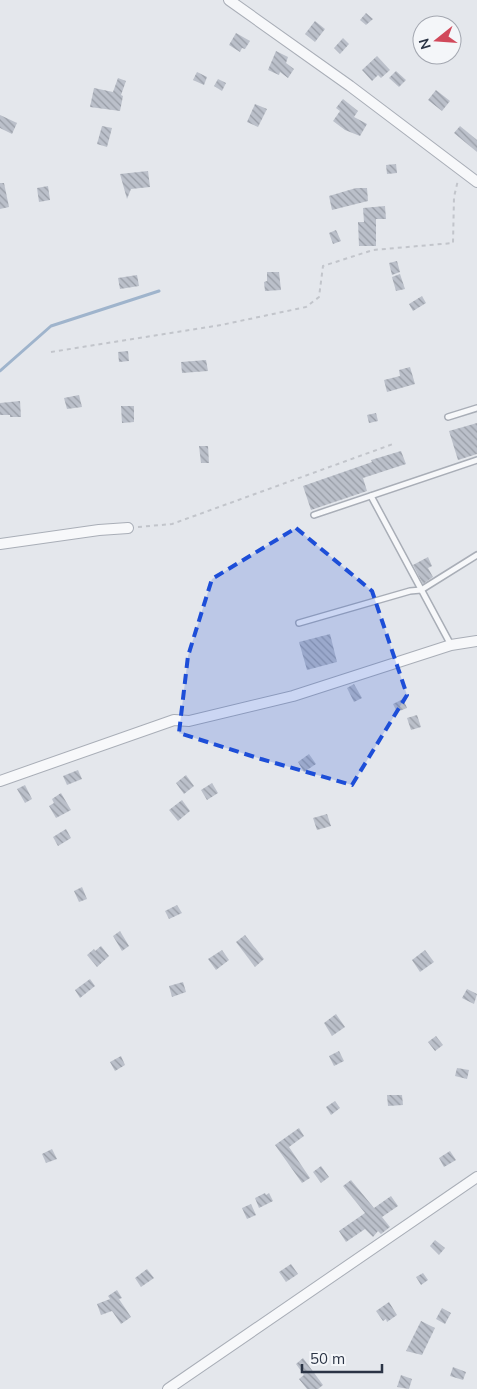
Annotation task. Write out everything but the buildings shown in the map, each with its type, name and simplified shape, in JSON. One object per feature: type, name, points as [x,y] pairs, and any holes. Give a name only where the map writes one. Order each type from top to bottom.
[{"type":"street","points":[[229,0],[350,86],[477,182]]},
{"type":"street","points":[[0,544],[99,530],[128,528]]},
{"type":"street","points":[[0,782],[174,720],[190,721],[293,696],[451,645],[477,641]]},
{"type":"street","points":[[168,1389],[477,1177]]},
{"type":"lane","points":[[448,417],[477,408]]},
{"type":"lane","points":[[314,515],[477,460]]},
{"type":"lane","points":[[371,496],[451,645]]},
{"type":"lane","points":[[299,622],[410,591],[421,590],[477,555]]},
{"type":"path","points":[[51,352],[221,325],[306,307],[319,297],[323,266],[373,250],[453,243],[454,196],[460,168]]},
{"type":"path","points":[[128,528],[172,524],[393,444]]},
{"type":"highlighted area","points":[[296,528],[372,591],[407,695],[352,785],[179,733],[188,656],[212,579]]},
{"type":"waterway","points":[[0,371],[51,326],[159,291]]}]
